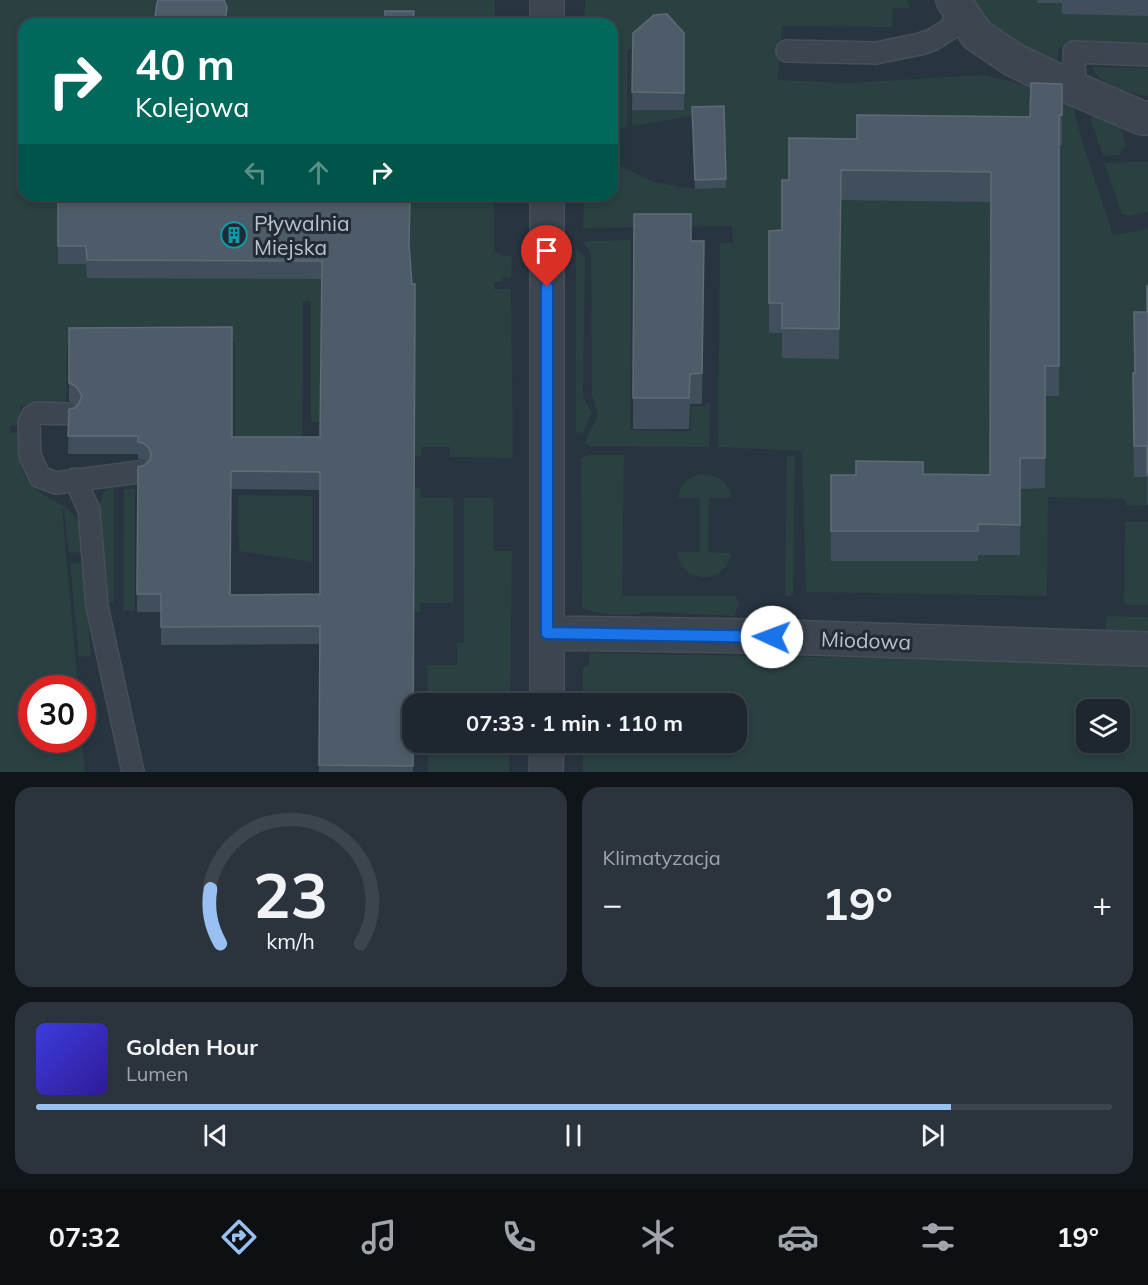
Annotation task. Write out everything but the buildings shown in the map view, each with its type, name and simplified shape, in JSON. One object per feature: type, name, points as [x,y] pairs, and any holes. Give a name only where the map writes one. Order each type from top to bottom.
[{"type":"street","points":[[547,0],[547,18]]},
{"type":"street","points":[[955,5],[977,35],[1014,60],[1075,89],[1142,118],[1148,118]]},
{"type":"street","points":[[547,201],[547,693]]},
{"type":"street","name":"Miodowa","points":[[547,633],[754,636],[1148,649]]},
{"type":"street","points":[[546,772],[547,753]]},
{"type":"lane","points":[[788,51],[876,53],[920,44],[932,40],[951,28],[955,5]]},
{"type":"lane","points":[[1075,89],[1074,52],[1148,55]]},
{"type":"lane","points":[[69,414],[37,413],[32,416],[29,423],[30,456],[40,477],[56,483],[138,472]]},
{"type":"lane","points":[[75,479],[89,510],[97,606],[133,772]]},
{"type":"green space","points":[[0,0],[495,0],[495,18],[18,18],[18,201],[494,201],[494,252],[512,257],[511,277],[503,278],[501,282],[494,282],[494,289],[511,289],[513,458],[450,457],[450,447],[421,447],[421,456],[414,456],[321,422],[311,422],[311,301],[303,301],[302,451],[235,451],[235,342],[67,343],[66,406],[20,405],[20,425],[10,426],[11,433],[20,432],[19,456],[22,471],[29,482],[38,491],[68,509],[76,517],[82,531],[83,552],[69,553],[64,509],[62,509],[77,675],[18,675],[18,753],[83,753],[85,772],[0,772]]},
{"type":"green space","points":[[585,0],[908,0],[910,8],[893,8],[892,27],[782,26],[778,80],[847,83],[984,75],[1029,86],[1072,102],[1083,144],[1113,235],[1148,229],[1148,317],[1134,343],[1134,354],[1147,354],[1133,414],[1147,477],[1147,505],[1126,506],[1125,499],[1048,497],[1047,596],[806,592],[802,451],[718,447],[720,243],[733,243],[732,226],[583,228],[584,201],[618,201],[618,165],[654,182],[695,189],[726,188],[724,115],[692,116],[632,126],[632,110],[684,110],[684,50],[627,49],[627,127],[618,128],[618,18],[584,18]]},
{"type":"green space","points":[[971,0],[1148,0],[1148,49],[1059,48],[1057,63],[1009,38],[980,12]]},
{"type":"green space","points":[[1091,67],[1148,68],[1148,96],[1108,83]]},
{"type":"green space","points":[[1096,114],[1118,122],[1126,145],[1119,155],[1103,156],[1090,118]]},
{"type":"green space","points":[[1148,162],[1148,212],[1128,216],[1122,214],[1104,163]]},
{"type":"green space","points":[[631,240],[630,430],[691,431],[691,406],[705,406],[705,403],[710,403],[709,447],[591,446],[584,444],[598,415],[592,395],[591,253],[583,243],[585,241]]},
{"type":"green space","points":[[576,249],[585,257],[583,397],[592,413],[583,433],[576,432]]},
{"type":"green space","points":[[588,455],[624,455],[622,596],[735,596],[740,603],[733,616],[650,612],[615,614],[597,613],[582,608],[581,459]]},
{"type":"green space","points":[[787,456],[795,456],[793,596],[785,596]]},
{"type":"green space","points":[[702,474],[722,480],[728,487],[732,498],[709,498],[708,552],[731,553],[727,564],[721,571],[713,576],[704,577],[695,576],[686,571],[680,563],[677,552],[700,552],[700,498],[678,498],[680,489],[686,482]]},
{"type":"green space","points":[[114,487],[114,604],[107,601],[99,504],[104,492]]},
{"type":"green space","points":[[414,488],[420,488],[421,498],[453,498],[453,603],[420,603],[420,612],[413,612]]},
{"type":"green space","points":[[124,489],[135,489],[135,611],[123,611]]},
{"type":"green space","points":[[238,495],[312,496],[312,562],[239,551]]},
{"type":"green space","points":[[464,498],[493,498],[493,551],[512,551],[510,693],[428,693],[427,665],[457,665],[457,643],[464,643]]},
{"type":"green space","points":[[1125,522],[1148,522],[1148,605],[1127,605],[1124,602]]},
{"type":"green space","points":[[84,562],[91,656],[79,657],[70,564]]},
{"type":"green space","points":[[1107,616],[1148,617],[1148,634],[1105,630]]},
{"type":"green space","points":[[589,653],[1051,661],[1148,665],[1148,772],[583,772],[583,753],[747,753],[747,693],[583,693],[583,668],[589,664]]},
{"type":"green space","points":[[428,753],[510,753],[509,772],[428,772]]},
{"type":"place","name":"Pływalnia Miejska","points":[[234,235]]},
{"type":"route","points":[[547,287],[547,633],[772,637]]}]
